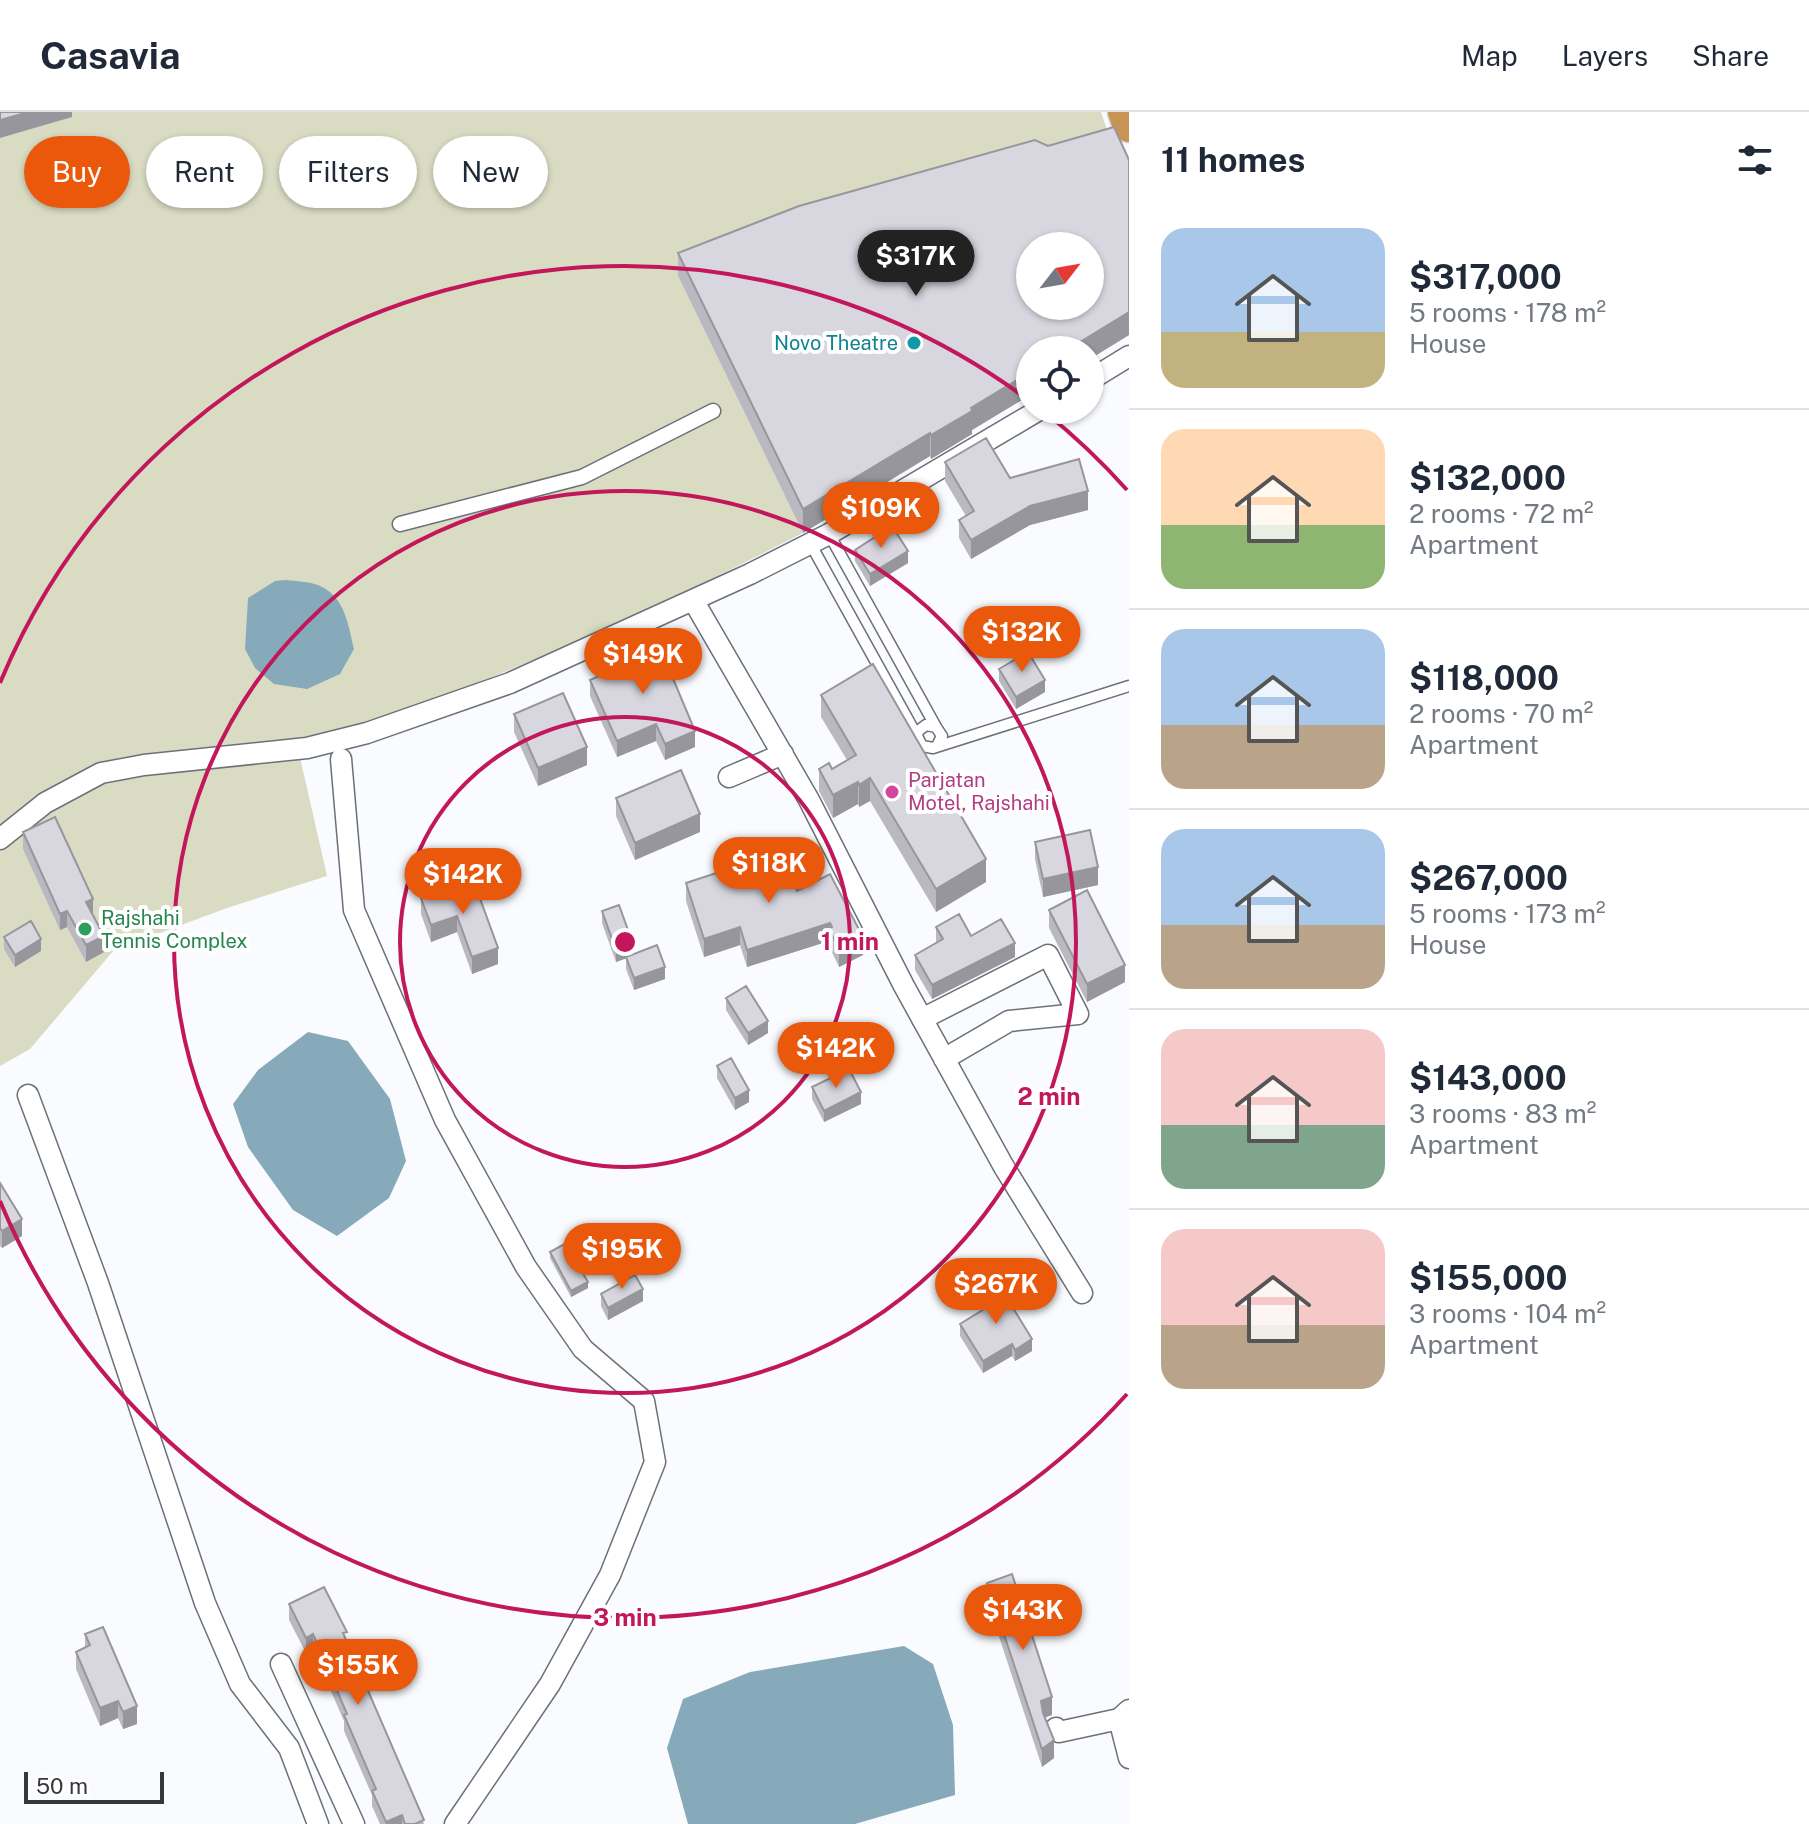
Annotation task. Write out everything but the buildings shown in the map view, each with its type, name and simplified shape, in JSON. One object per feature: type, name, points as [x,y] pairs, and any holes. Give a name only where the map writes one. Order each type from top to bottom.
[{"type":"highway","points":[[1124,112],[1129,126]]},
{"type":"street","points":[[1104,371],[1129,356]]},
{"type":"street","points":[[400,524],[582,477],[713,411]]},
{"type":"street","points":[[0,839],[45,803],[101,773],[144,765],[307,748],[367,733],[510,683],[750,574],[829,534],[1016,424]]},
{"type":"street","points":[[693,600],[809,800],[922,1019],[1004,1167],[1082,1293]]},
{"type":"street","points":[[729,777],[783,754]]},
{"type":"street","points":[[341,759],[354,910],[445,1120],[526,1267],[583,1349],[644,1401],[655,1462],[603,1589],[550,1684],[455,1824]]},
{"type":"street","points":[[922,1019],[1048,955],[1078,1014],[1009,1021],[944,1059]]},
{"type":"street","points":[[28,1095],[98,1283],[205,1603],[240,1684],[289,1748],[318,1824]]},
{"type":"street","points":[[281,1664],[354,1824]]},
{"type":"street","points":[[1056,1728],[1059,1732],[1124,1715],[1129,1758]]},
{"type":"lane","points":[[829,534],[942,736],[933,748]]},
{"type":"lane","points":[[810,543],[922,746],[933,748],[1129,686]]},
{"type":"lane","points":[[917,736],[922,727],[932,724],[936,727]]},
{"type":"green space","points":[[0,112],[1101,112],[1114,150],[678,276],[803,533],[651,610],[426,705],[345,734],[154,757],[0,832]]},
{"type":"green space","name":"Rajshahi Tennis Complex","points":[[299,753],[327,876],[227,908],[114,950],[30,1049],[0,1066],[0,844],[101,777]]},
{"type":"water","points":[[275,581],[318,585],[334,596],[344,612],[354,649],[340,674],[307,689],[274,684],[255,668],[245,649],[248,598]]},
{"type":"water","points":[[308,1032],[348,1041],[390,1099],[406,1161],[389,1198],[337,1236],[293,1210],[248,1147],[233,1104],[258,1070]]},
{"type":"water","points":[[904,1646],[933,1664],[953,1725],[955,1795],[855,1824],[688,1824],[667,1748],[683,1699],[750,1672]]},
{"type":"place","name":"Novo Theatre","points":[[914,343]]},
{"type":"place","name":"Parjatan Motel, Rajshahi","points":[[892,792]]},
{"type":"place","name":"Rajshahi Tennis Complex","points":[[85,929]]}]
